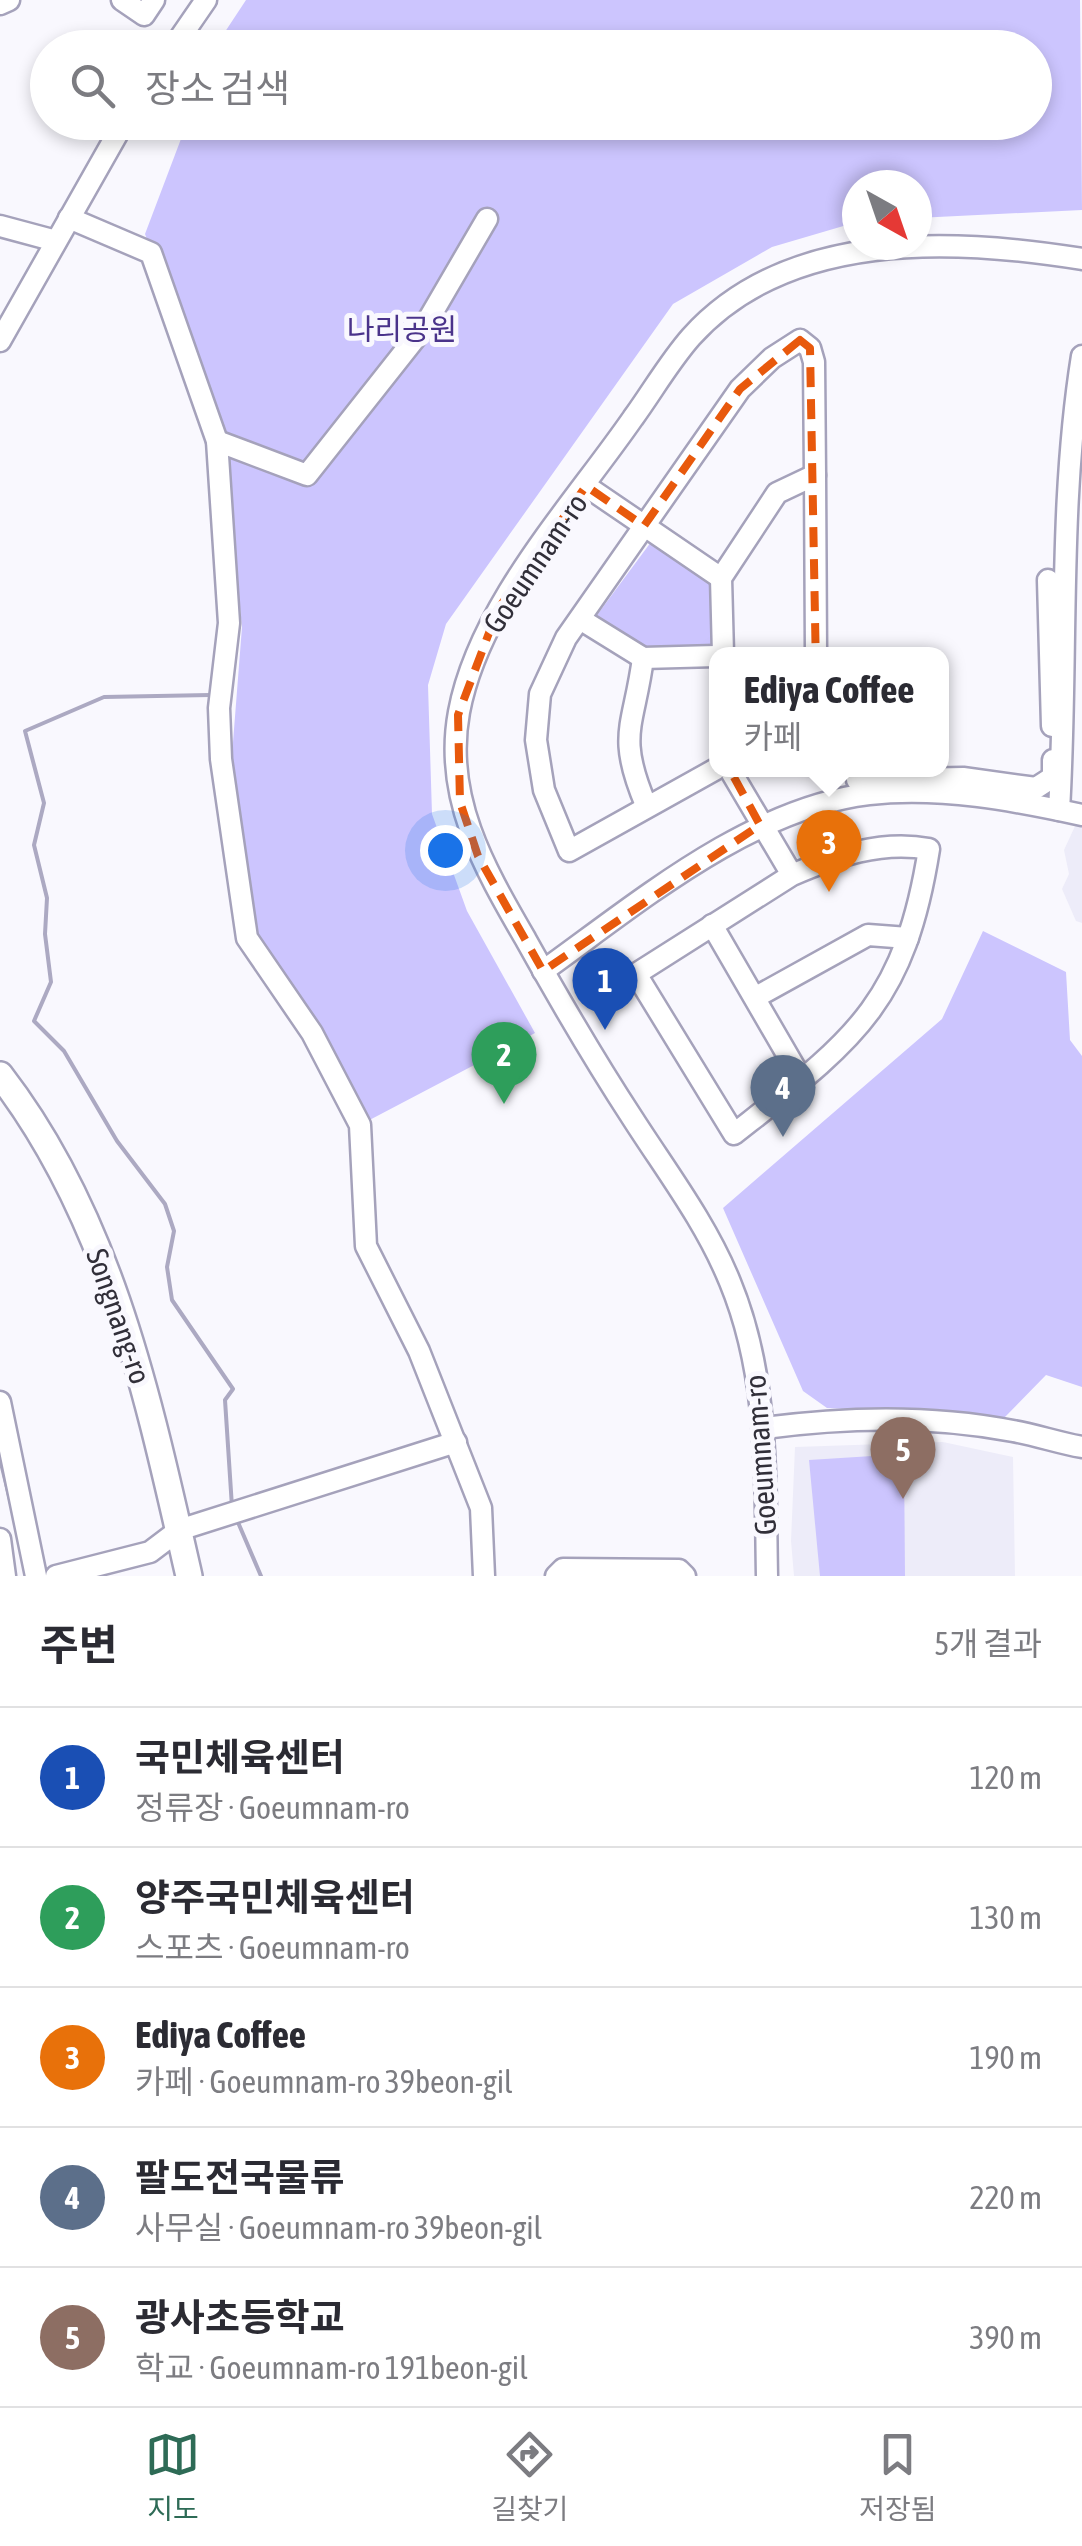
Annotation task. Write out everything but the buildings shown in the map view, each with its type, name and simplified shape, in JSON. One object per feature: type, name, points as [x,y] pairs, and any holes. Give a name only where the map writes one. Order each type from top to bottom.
[{"type":"main road","name":"Songnang-ro","points":[[0,1075],[82,1213],[114,1288],[189,1576]]},
{"type":"street","points":[[0,4],[9,0]]},
{"type":"street","points":[[122,0],[144,16],[154,0]]},
{"type":"street","points":[[185,30],[206,0]]},
{"type":"street","points":[[0,341],[114,140]]},
{"type":"street","points":[[69,218],[151,253],[217,441],[229,623],[218,708],[220,759],[247,938],[312,1033],[360,1125],[366,1246],[419,1351],[480,1508],[484,1576]]},
{"type":"street","points":[[217,441],[307,475],[424,328],[487,219]]},
{"type":"street","points":[[0,226],[56,242]]},
{"type":"street","name":"Goeumnam-ro","points":[[767,1576],[764,1428],[752,1348],[721,1259],[543,971],[478,856],[460,802],[458,715],[468,676],[498,609],[692,336],[760,283],[846,255],[950,244],[1014,247],[1082,259]]},
{"type":"street","points":[[709,773],[568,852],[544,790],[536,740],[540,694],[566,638],[740,388],[772,358],[800,340],[810,348],[814,362],[816,647]]},
{"type":"street","points":[[1058,810],[1066,683],[1064,514],[1082,356]]},
{"type":"street","points":[[720,647],[721,578],[776,493],[815,474]]},
{"type":"street","points":[[586,486],[721,578]]},
{"type":"street","points":[[857,777],[857,780],[963,778],[1036,788],[1053,778],[1048,580]]},
{"type":"street","points":[[580,619],[643,658],[709,656]]},
{"type":"street","points":[[643,658],[627,736],[631,771],[646,805]]},
{"type":"street","points":[[734,777],[792,875]]},
{"type":"street","points":[[543,971],[760,825],[802,810],[870,794],[991,796],[1082,815]]},
{"type":"street","points":[[879,848],[929,849],[908,938],[876,1008],[843,1046],[734,1134],[636,974],[712,924],[792,875],[837,855],[879,848]]},
{"type":"street","points":[[712,924],[802,1080]]},
{"type":"street","points":[[756,997],[868,936],[908,938]]},
{"type":"street","points":[[0,1402],[36,1576]]},
{"type":"street","points":[[764,1428],[839,1418],[943,1422],[1013,1431],[1082,1447]]},
{"type":"street","points":[[56,1576],[150,1552],[178,1530],[456,1442]]},
{"type":"street","points":[[0,1540],[5,1576]]},
{"type":"street","points":[[556,1576],[564,1569],[680,1570],[685,1576]]},
{"type":"highlighted area","points":[[800,340],[810,348],[817,725],[723,757],[760,825],[543,971],[478,856],[460,802],[458,715],[498,609],[586,486],[644,526],[740,389]]},
{"type":"shaded area","points":[[1076,824],[1082,825],[1082,923],[1076,921],[1062,889],[1069,874],[1064,850]]},
{"type":"shaded area","points":[[943,1442],[1013,1457],[1015,1576],[794,1576],[791,1541],[795,1447]]},
{"type":"green space","name":"나리공원","points":[[246,0],[1080,0],[1082,210],[932,217],[932,170],[842,170],[842,226],[772,247],[673,304],[446,624],[428,685],[432,814],[467,911],[535,1033],[360,1125],[247,938],[232,755],[242,627],[221,434],[145,234],[181,140],[1052,140],[1052,30],[226,30]]},
{"type":"green space","points":[[654,538],[711,580],[714,646],[644,651],[597,615]]},
{"type":"green space","points":[[983,931],[1066,972],[1070,1040],[1082,1056],[1082,1387],[1046,1375],[1004,1418],[827,1408],[803,1391],[723,1208],[942,1019]]},
{"type":"green space","points":[[904,1454],[905,1576],[820,1576],[809,1460]]},
{"type":"waterway","points":[[210,695],[104,697],[25,731],[44,803],[34,845],[47,898],[45,934],[51,982],[34,1021],[64,1051],[117,1141],[165,1204],[174,1231],[167,1267],[172,1300],[233,1389],[225,1400],[232,1507]]},
{"type":"waterway","points":[[0,1459],[13,1512]]},
{"type":"waterway","points":[[237,1520],[261,1576]]},
{"type":"place","name":"Ediya Coffee","points":[[829,892]]},
{"type":"place","name":"국민체육센터","points":[[605,1030]]},
{"type":"place","name":"양주국민체육센터","points":[[504,1104]]},
{"type":"place","name":"팔도전국물류","points":[[783,1137]]},
{"type":"place","name":"광사초등학교","points":[[903,1499]]}]
